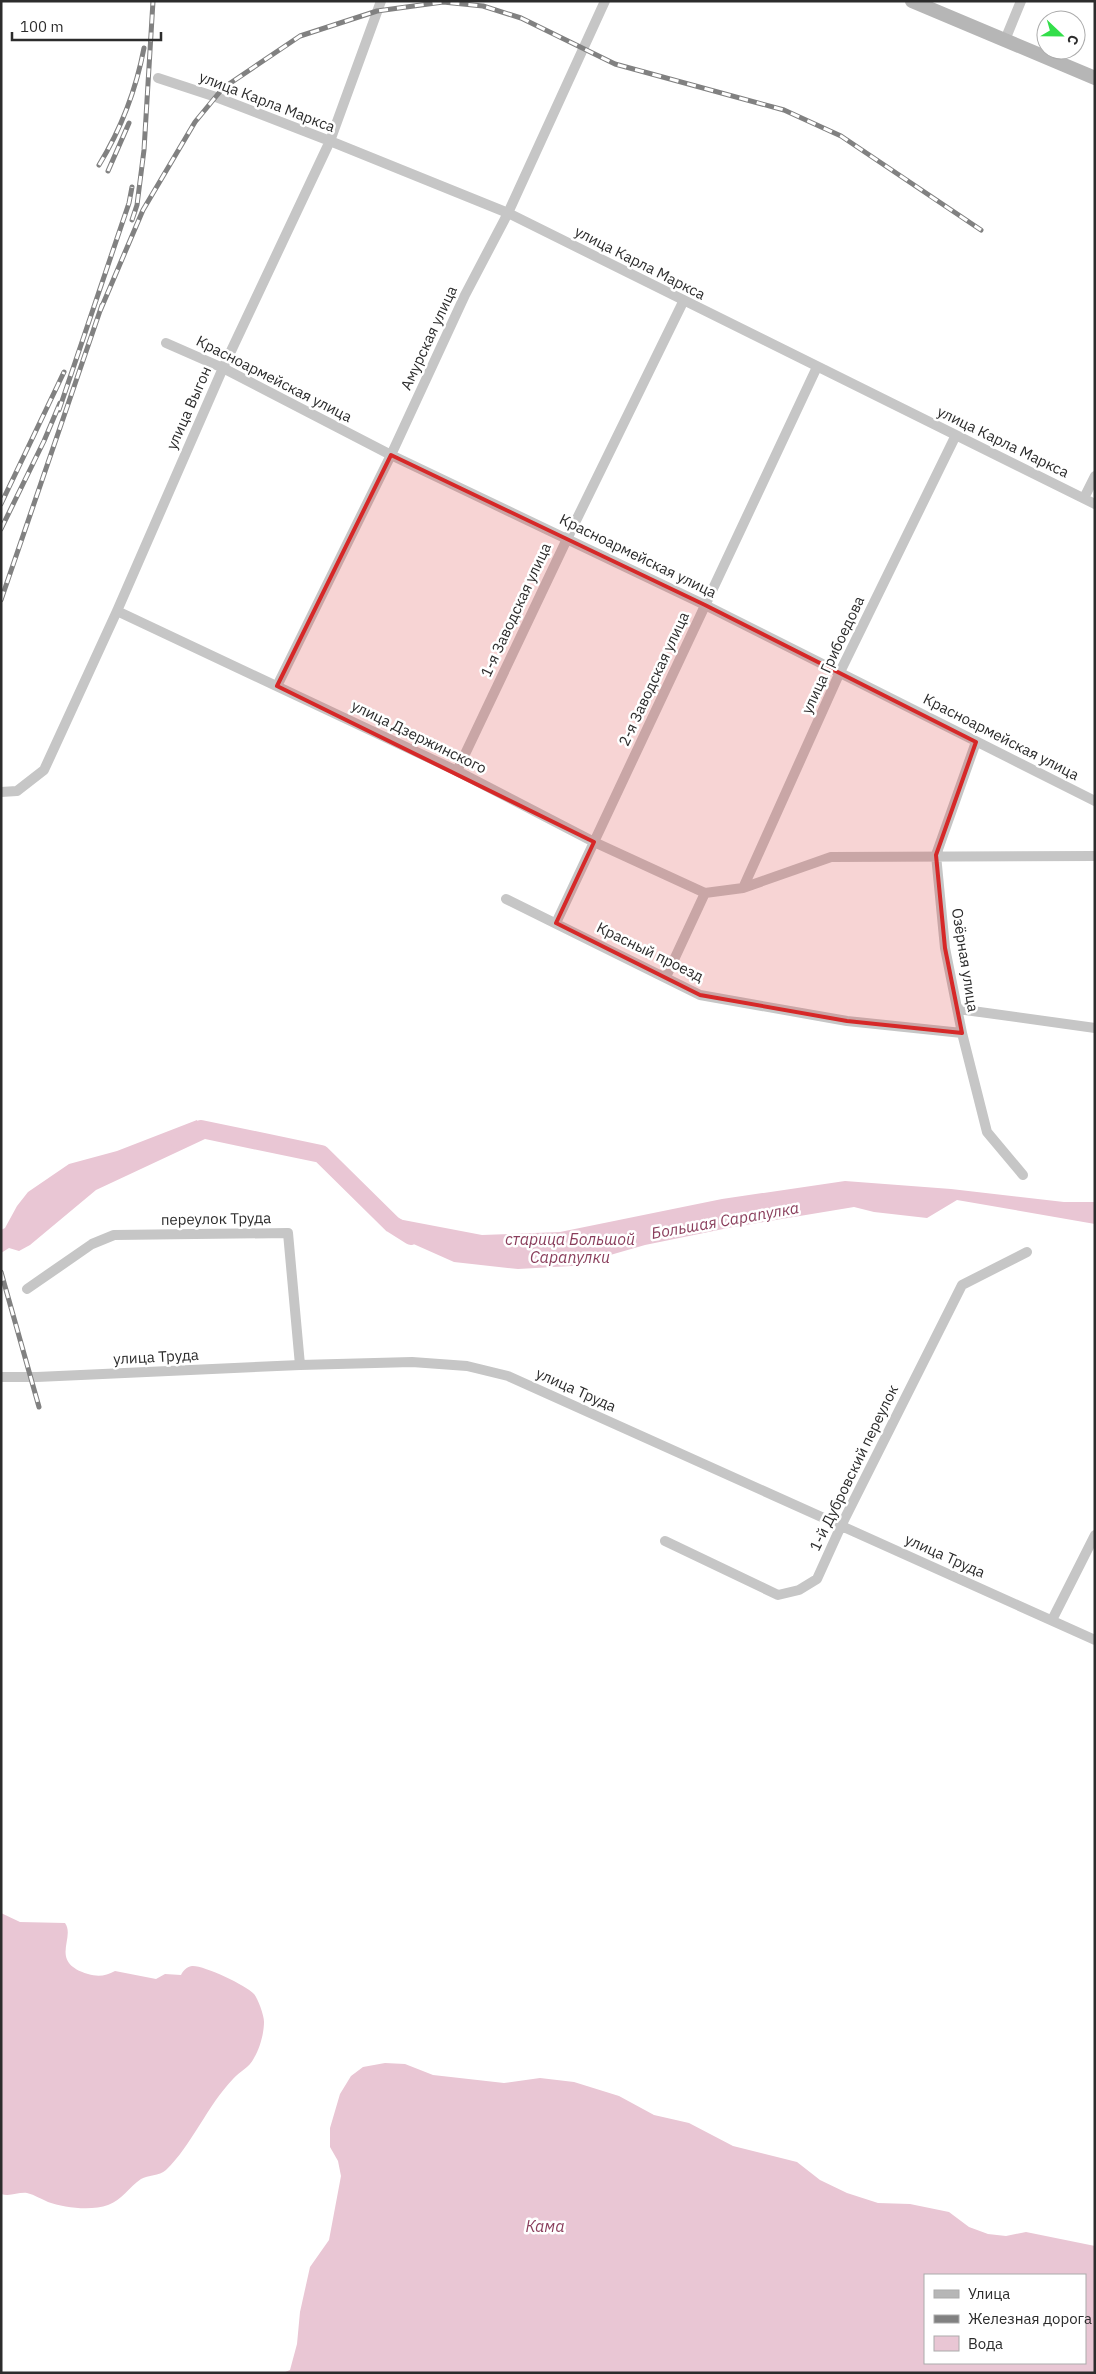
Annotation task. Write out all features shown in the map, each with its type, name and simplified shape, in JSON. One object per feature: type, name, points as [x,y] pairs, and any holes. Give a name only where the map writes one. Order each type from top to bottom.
[{"type":"main road","points":[[912,1],[1095,78]]},
{"type":"street","name":"улица Выгон","points":[[1,792],[17,791],[44,770],[117,611],[223,368],[330,141],[381,1]]},
{"type":"street","name":"Амурская улица","points":[[277,686],[391,455],[465,295],[508,214],[604,1]]},
{"type":"street","points":[[1005,40],[1021,1]]},
{"type":"street","name":"улица Карла Маркса","points":[[158,78],[216,97],[330,141],[508,214],[955,437],[1095,504]]},
{"type":"street","name":"1-я Заводская улица","points":[[457,771],[567,539],[683,302]]},
{"type":"street","name":"Красноармейская улица","points":[[166,343],[223,368],[391,455],[705,605],[1095,801]]},
{"type":"street","name":"2-я Заводская улица","points":[[556,923],[817,368]]},
{"type":"street","name":"улица Грибоедова","points":[[743,888],[840,672],[955,437]]},
{"type":"street","points":[[1084,498],[1095,476]]},
{"type":"street","name":"улица Дзержинского","points":[[117,611],[457,771],[594,842],[705,892]]},
{"type":"street","name":"Озёрная улица","points":[[976,742],[936,855],[945,948],[962,1033],[987,1132],[1023,1175]]},
{"type":"street","points":[[666,977],[705,892],[743,888],[831,857],[936,855],[1095,856]]},
{"type":"street","name":"Красный проезд","points":[[506,899],[700,995],[846,1021],[962,1033]]},
{"type":"street","points":[[958,1009],[1095,1028]]},
{"type":"street","name":"переулок Труда","points":[[27,1289],[92,1244],[114,1235],[288,1233],[300,1365]]},
{"type":"street","name":"1-й Дубровский переулок","points":[[665,1541],[778,1595],[799,1590],[817,1579],[841,1526],[962,1285],[1026,1252]]},
{"type":"street","name":"улица Труда","points":[[1,1377],[31,1378],[300,1365],[412,1362],[467,1366],[508,1376],[1095,1640]]},
{"type":"street","points":[[1052,1620],[1095,1535]]},
{"type":"highlighted area","points":[[391,455],[705,605],[976,742],[936,855],[945,948],[962,1033],[847,1021],[700,995],[556,923],[594,842],[277,686]]},
{"type":"water","points":[[197,1120],[205,1139],[96,1190],[30,1245],[19,1251],[9,1248],[1,1253],[1,1230],[5,1228],[17,1206],[28,1192],[69,1164],[117,1151]]},
{"type":"water","name":"старица Большой Сарапулки","points":[[845,1181],[951,1189],[1064,1202],[1095,1202],[1095,1224],[957,1200],[927,1218],[874,1212],[854,1207],[733,1227],[645,1245],[572,1266],[518,1269],[454,1262],[409,1242],[390,1226],[398,1219],[482,1235],[560,1232],[722,1199]]},
{"type":"water","points":[[1,1913],[20,1922],[65,1923],[68,1929],[66,1957],[69,1963],[76,1969],[88,1974],[95,1976],[115,1971],[156,1979],[165,1974],[181,1975],[188,1967],[192,1966],[224,1976],[256,1996],[264,2022],[260,2045],[252,2061],[236,2076],[215,2101],[184,2149],[166,2170],[141,2179],[117,2200],[108,2205],[94,2208],[70,2207],[48,2202],[27,2193],[1,2194]]},
{"type":"water","name":"Кама","points":[[385,2063],[405,2064],[433,2075],[504,2083],[540,2078],[574,2082],[619,2096],[654,2115],[689,2123],[733,2146],[797,2162],[820,2180],[847,2193],[878,2203],[910,2204],[949,2212],[969,2227],[988,2234],[1006,2236],[1026,2232],[1095,2246],[1095,2373],[283,2373],[290,2370],[297,2344],[300,2312],[310,2267],[329,2240],[341,2176],[338,2161],[330,2147],[330,2128],[340,2094],[351,2076],[363,2067]]},
{"type":"waterway","name":"Большая Сарапулка","points":[[179,1140],[201,1129],[321,1154],[392,1224],[411,1236]]},
{"type":"railway","points":[[132,220],[137,205],[144,150],[153,1]]},
{"type":"railway","points":[[100,311],[143,210],[195,122],[223,88],[300,36],[377,11],[443,2],[483,6],[521,18],[615,64],[784,110],[841,136],[981,230]]},
{"type":"railway","points":[[99,165],[127,109],[137,79],[144,48]]},
{"type":"railway","points":[[108,171],[129,123]]},
{"type":"railway","points":[[59,410],[129,203],[132,187]]},
{"type":"railway","points":[[1,600],[102,305]]},
{"type":"railway","points":[[1,504],[64,372]]},
{"type":"railway","points":[[1,529],[44,441],[60,403]]},
{"type":"railway","points":[[1,1272],[39,1407]]}]
